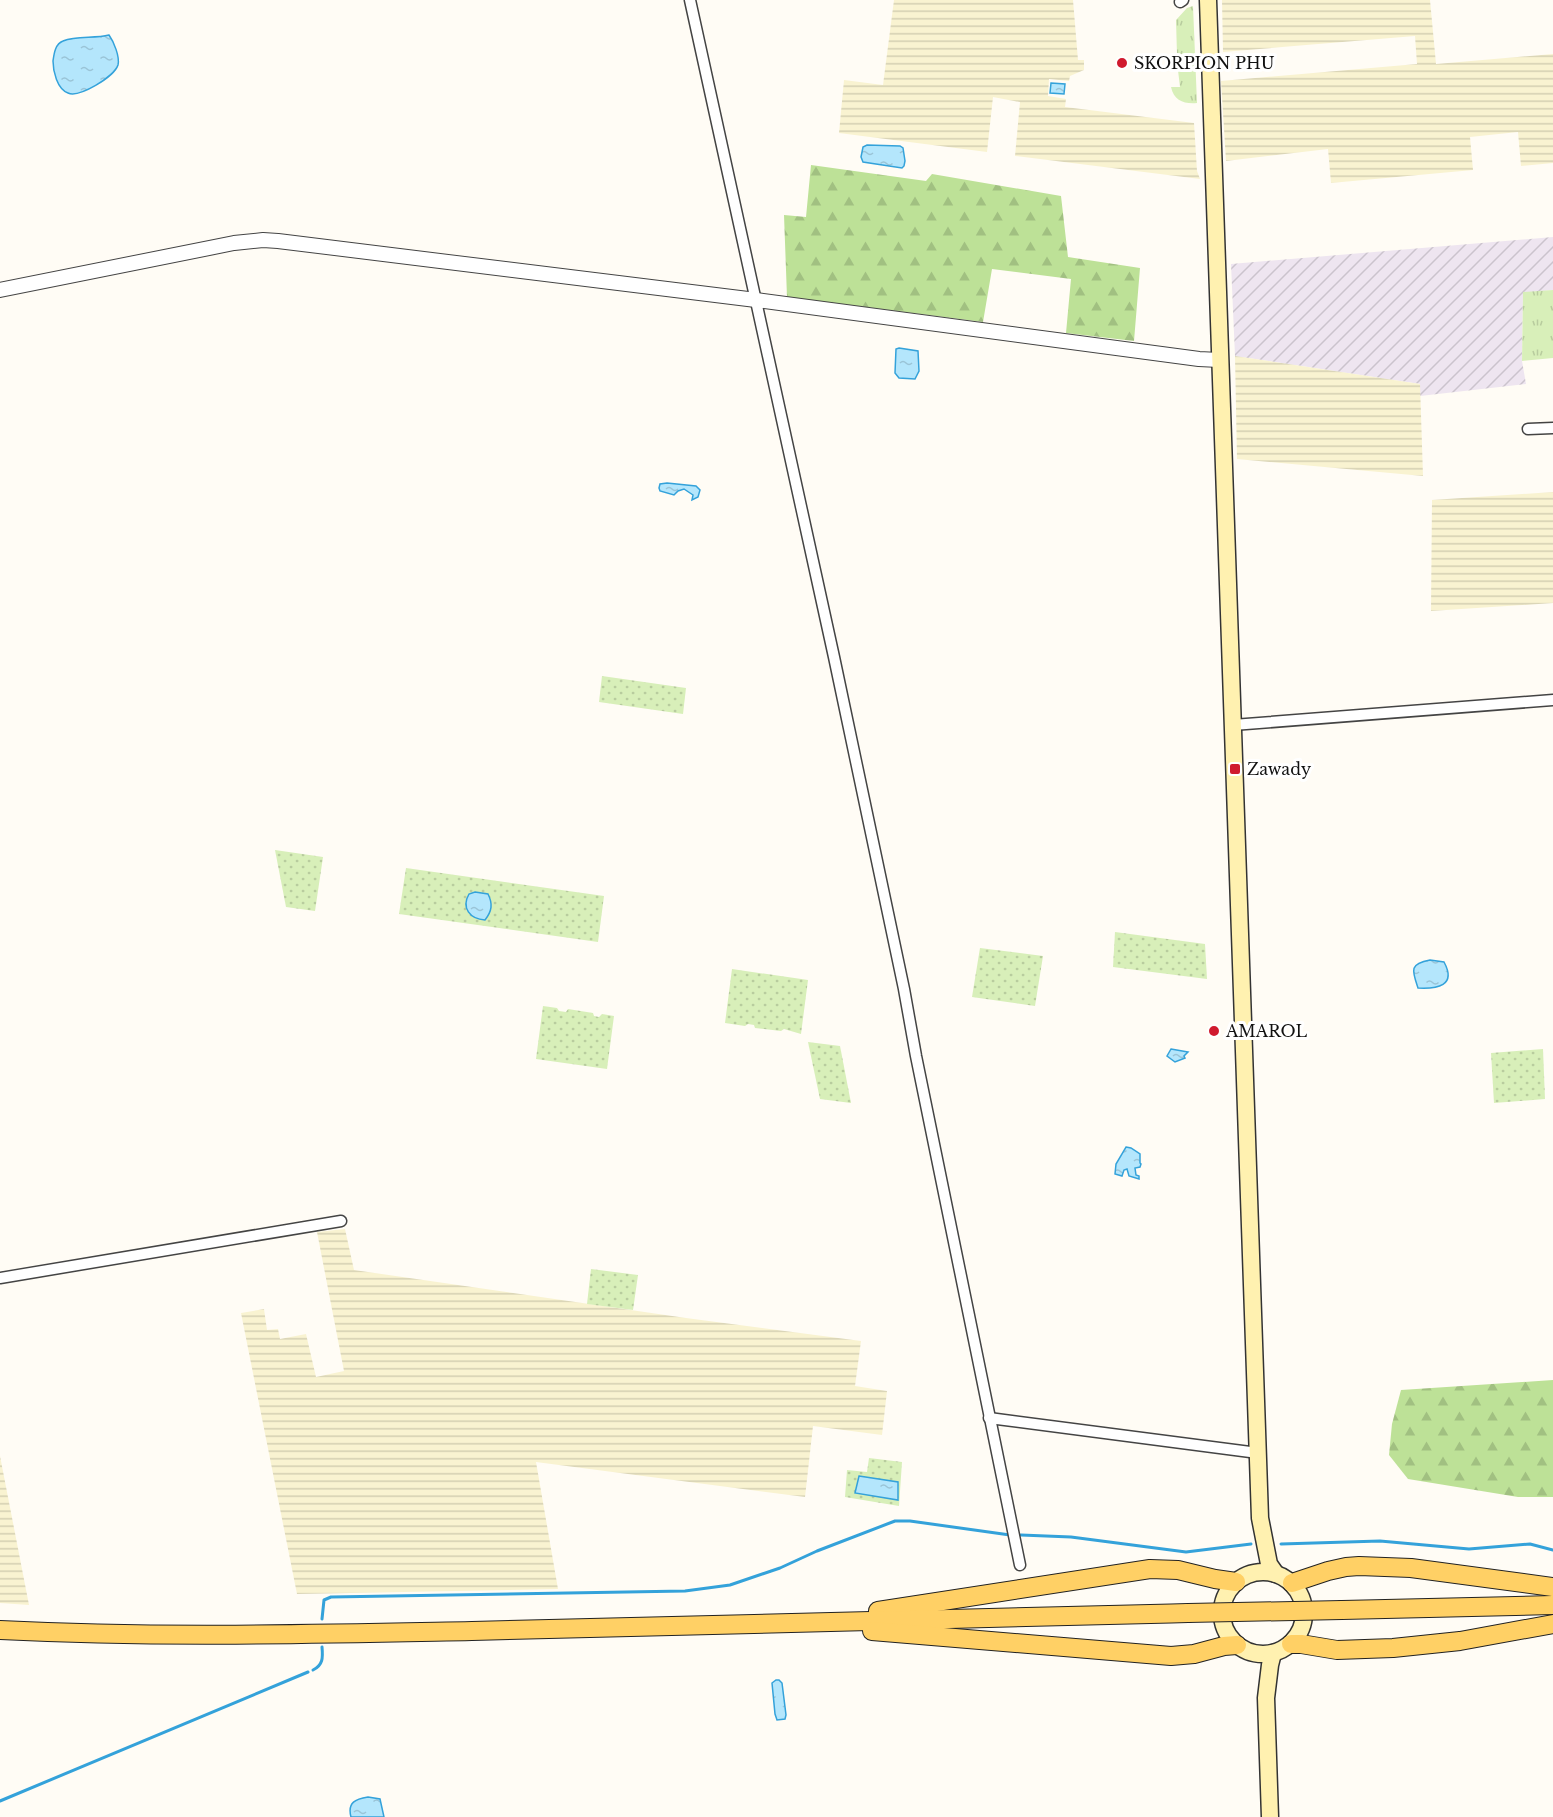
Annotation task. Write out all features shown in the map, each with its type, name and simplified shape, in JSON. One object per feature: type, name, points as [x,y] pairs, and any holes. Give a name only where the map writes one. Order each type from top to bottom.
[{"type":"main road","points":[[805,1623],[1150,1569],[1178,1570],[1215,1579],[1242,1578],[1262,1572],[1276,1574],[1292,1583],[1300,1594],[1304,1607],[1304,1620],[1300,1633],[1283,1650],[1254,1654],[1237,1646],[1230,1638],[1225,1629],[1222,1608],[1229,1589],[1242,1578],[1255,1564],[1260,1518],[1208,0]]},
{"type":"main road","points":[[1260,1518],[1267,1558],[1276,1574]]},
{"type":"main road","points":[[1292,1583],[1346,1567],[1382,1566],[1553,1587]]},
{"type":"main road","points":[[0,1630],[270,1635],[1553,1605]]},
{"type":"main road","points":[[805,1623],[849,1630],[1151,1655],[1194,1654],[1224,1646],[1237,1646]]},
{"type":"main road","points":[[1291,1644],[1337,1650],[1393,1648],[1461,1641],[1553,1624]]},
{"type":"main road","points":[[1270,1817],[1266,1698],[1273,1653]]},
{"type":"main road","points":[[1254,1654],[1259,1665],[1266,1698]]},
{"type":"street","points":[[690,0],[834,657],[1020,1565]]},
{"type":"street","points":[[0,290],[225,244],[263,240],[756,300],[1198,359],[1220,360]]},
{"type":"street","points":[[1528,429],[1553,428]]},
{"type":"street","points":[[1233,724],[1553,700]]},
{"type":"street","points":[[0,1278],[340,1221]]},
{"type":"street","points":[[989,1418],[1258,1453]]},
{"type":"shaded area","points":[[894,0],[1073,0],[1078,60],[1084,60],[1084,70],[1070,76],[1069,81],[1049,79],[1048,96],[1066,99],[1065,107],[1194,123],[1197,171],[1200,179],[1015,156],[1020,102],[993,97],[987,152],[839,133],[844,80],[883,85]]},
{"type":"shaded area","points":[[1222,0],[1430,0],[1436,64],[1553,54],[1553,163],[1521,166],[1518,132],[1470,137],[1473,170],[1331,183],[1328,149],[1226,161],[1221,81],[1417,64],[1415,36],[1223,52]]},
{"type":"shaded area","points":[[1553,237],[1553,290],[1523,293],[1522,361],[1526,384],[1420,396],[1420,384],[1235,356],[1231,264]]},
{"type":"shaded area","points":[[1235,356],[1420,384],[1423,476],[1237,459]]},
{"type":"shaded area","points":[[1553,492],[1553,603],[1431,611],[1432,500]]},
{"type":"shaded area","points":[[345,1229],[354,1270],[861,1341],[855,1386],[887,1391],[882,1435],[813,1426],[805,1497],[536,1462],[558,1589],[297,1594],[241,1313],[264,1309],[267,1330],[278,1329],[280,1339],[306,1334],[316,1377],[344,1371],[317,1232]]},
{"type":"shaded area","points":[[0,1456],[29,1605],[0,1603]]},
{"type":"green space","points":[[1193,6],[1197,103],[1184,102],[1177,98],[1171,87],[1180,87],[1177,62],[1183,62],[1183,55],[1177,55],[1176,20],[1187,8]]},
{"type":"green space","points":[[811,165],[926,181],[932,174],[1061,196],[1068,257],[1140,268],[1134,341],[1066,333],[1071,279],[992,269],[983,322],[787,297],[784,215],[806,217]]},
{"type":"green space","points":[[1553,290],[1553,358],[1522,361],[1523,292]]},
{"type":"green space","points":[[602,676],[686,688],[683,714],[599,702]]},
{"type":"green space","points":[[275,850],[323,857],[315,911],[286,907]]},
{"type":"green space","points":[[406,868],[604,896],[598,942],[399,914]]},
{"type":"green space","points":[[1115,932],[1205,944],[1207,979],[1113,967]]},
{"type":"green space","points":[[980,948],[1043,956],[1035,1006],[972,997]]},
{"type":"green space","points":[[732,969],[808,980],[801,1034],[784,1029],[781,1031],[755,1028],[754,1025],[748,1024],[745,1026],[725,1023]]},
{"type":"green space","points":[[543,1006],[566,1012],[568,1009],[593,1013],[594,1016],[599,1017],[602,1014],[614,1016],[607,1069],[536,1059]]},
{"type":"green space","points":[[808,1042],[840,1046],[851,1103],[820,1099]]},
{"type":"green space","points":[[1543,1049],[1545,1099],[1494,1103],[1491,1053]]},
{"type":"green space","points":[[591,1269],[638,1275],[633,1310],[587,1304]]},
{"type":"green space","points":[[1553,1380],[1553,1497],[1518,1497],[1408,1479],[1389,1455],[1392,1424],[1401,1390]]},
{"type":"green space","points":[[869,1458],[902,1462],[899,1506],[845,1497],[847,1470],[867,1472]]},
{"type":"water","points":[[109,35],[115,45],[118,58],[115,70],[88,90],[73,94],[64,91],[56,79],[53,65],[54,52],[58,44],[74,38]]},
{"type":"water","points":[[1051,83],[1065,84],[1064,94],[1050,93]]},
{"type":"water","points":[[867,145],[900,146],[903,148],[904,166],[902,168],[863,162],[861,157],[863,147]]},
{"type":"water","points":[[896,349],[918,351],[919,371],[915,379],[899,378],[895,373]]},
{"type":"water","points":[[660,484],[696,486],[700,490],[698,497],[692,500],[693,495],[684,489],[674,495],[660,491]]},
{"type":"water","points":[[475,892],[488,894],[490,898],[491,907],[485,920],[468,912],[467,899],[469,894]]},
{"type":"water","points":[[1430,960],[1444,962],[1448,976],[1446,981],[1438,987],[1418,988],[1414,977],[1415,966]]},
{"type":"water","points":[[1171,1049],[1188,1052],[1185,1058],[1175,1062],[1167,1056]]},
{"type":"water","points":[[1126,1147],[1140,1154],[1140,1167],[1135,1168],[1139,1179],[1129,1176],[1127,1169],[1124,1170],[1122,1176],[1115,1174],[1116,1164]]},
{"type":"water","points":[[859,1476],[898,1482],[898,1500],[855,1493]]},
{"type":"water","points":[[776,1680],[782,1683],[785,1719],[777,1720],[775,1714],[772,1683]]},
{"type":"water","points":[[368,1797],[380,1799],[384,1817],[351,1817],[351,1805]]},
{"type":"waterway","points":[[322,1619],[324,1600],[331,1597],[685,1591],[730,1585],[780,1568],[895,1521],[910,1521],[1010,1535]]},
{"type":"waterway","points":[[1021,1535],[1071,1537],[1186,1552],[1251,1544]]},
{"type":"waterway","points":[[1281,1544],[1380,1541],[1469,1549],[1530,1544],[1553,1550]]},
{"type":"waterway","points":[[313,1670],[322,1661],[322,1647]]},
{"type":"waterway","points":[[0,1801],[308,1672]]},
{"type":"place","name":"SKORPION PHU","points":[[1122,63]]},
{"type":"place","name":"Zawady","points":[[1235,769]]},
{"type":"place","name":"AMAROL","points":[[1214,1031]]}]
